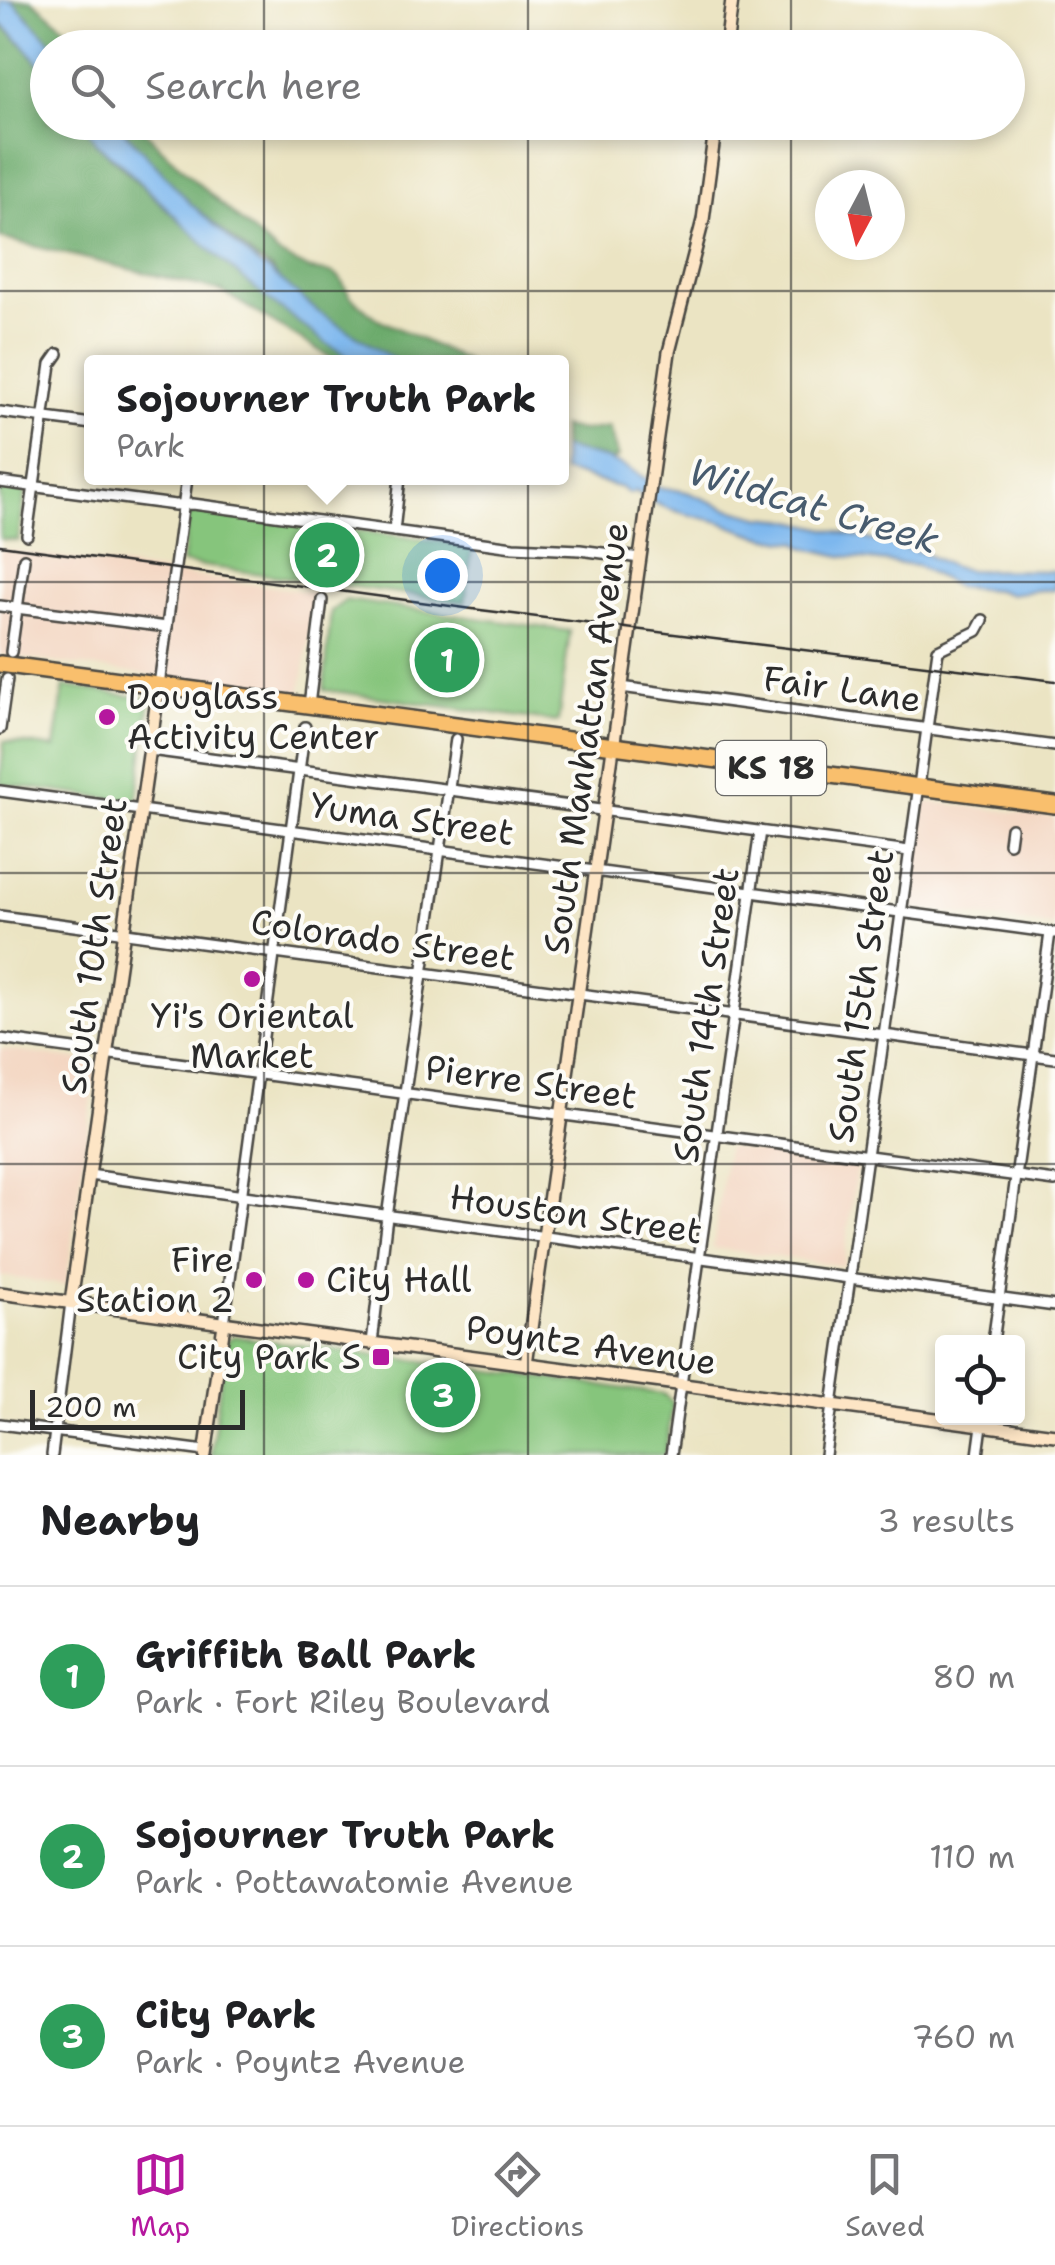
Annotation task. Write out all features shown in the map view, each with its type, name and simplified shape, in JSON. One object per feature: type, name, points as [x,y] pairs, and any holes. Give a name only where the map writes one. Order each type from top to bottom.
[{"type":"highway","name":"KS 18","points":[[6,665],[1055,805]]},
{"type":"street","points":[[728,30],[732,0]]},
{"type":"street","name":"South Manhattan Avenue","points":[[526,1364],[669,352],[703,220],[714,140]]},
{"type":"street","points":[[27,535],[51,364],[58,354]]},
{"type":"street","points":[[0,412],[84,423]]},
{"type":"street","points":[[0,482],[513,547],[640,558]]},
{"type":"street","name":"South 10th Street","points":[[71,1302],[186,485]]},
{"type":"street","points":[[394,531],[399,485]]},
{"type":"street","points":[[0,729],[6,665],[24,559]]},
{"type":"street","points":[[308,705],[322,600]]},
{"type":"street","points":[[0,606],[168,628]]},
{"type":"street","name":"South 15th Street","points":[[826,1455],[938,650],[977,631],[983,620]]},
{"type":"street","name":"Fair Lane","points":[[620,687],[1055,746]]},
{"type":"street","points":[[0,1424],[205,1453],[304,727]]},
{"type":"street","points":[[372,1344],[456,740]]},
{"type":"street","points":[[150,750],[909,850]]},
{"type":"street","name":"Yuma Street","points":[[0,791],[1052,933]]},
{"type":"street","points":[[1009,843],[1010,828]]},
{"type":"street","name":"South 14th Street","points":[[672,1455],[760,831]]},
{"type":"street","name":"Colorado Street","points":[[0,916],[1055,1058]]},
{"type":"street","points":[[995,1335],[1052,933]]},
{"type":"street","name":"Pierre Street","points":[[0,1038],[1055,1181]]},
{"type":"street","name":"Houston Street","points":[[90,1176],[1055,1306]]},
{"type":"street","name":"Poyntz Avenue","points":[[0,1293],[935,1416]]},
{"type":"street","points":[[52,1455],[71,1302]]},
{"type":"street","points":[[978,1455],[982,1425]]},
{"type":"street","name":"Poyntz Avenue","points":[[1003,1425],[1055,1435]]},
{"type":"shaded area","points":[[0,549],[316,593],[300,695],[0,655]]},
{"type":"shaded area","points":[[922,801],[1055,817],[1055,927],[907,907]]},
{"type":"shaded area","points":[[0,1049],[97,1062],[66,1285],[0,1276]]},
{"type":"shaded area","points":[[727,1147],[857,1166],[843,1266],[713,1248]]},
{"type":"green space","points":[[11,0],[32,0],[67,30],[40,30]]},
{"type":"green space","points":[[0,24],[30,53],[30,140],[94,140],[222,259],[348,355],[326,355],[221,291],[0,238]]},
{"type":"green space","points":[[133,140],[154,140],[278,254],[311,270],[333,273],[350,296],[376,318],[454,355],[387,355],[317,311],[192,205]]},
{"type":"green space","points":[[609,427],[618,457],[612,460],[569,450],[569,428],[582,431]]},
{"type":"green space","points":[[0,484],[26,488],[18,541],[0,539]]},
{"type":"green space","points":[[199,509],[472,546],[465,602],[182,563],[188,515]]},
{"type":"green space","points":[[346,600],[570,631],[558,722],[324,690],[331,611]]},
{"type":"green space","points":[[64,686],[150,699],[137,802],[0,784],[4,741],[55,748]]},
{"type":"green space","points":[[233,1336],[664,1394],[673,1403],[665,1455],[211,1455],[225,1345]]},
{"type":"water","points":[[0,0],[12,1],[40,30],[30,30],[30,52],[22,43],[0,23]]},
{"type":"water","points":[[94,140],[133,140],[192,205],[259,265],[317,311],[387,355],[346,355],[326,343],[220,259]]},
{"type":"water","name":"Wildcat Creek","points":[[569,450],[607,459],[659,487],[687,492],[726,508],[921,552],[953,567],[1055,571],[1055,590],[1008,594],[957,587],[917,566],[841,556],[803,547],[798,542],[753,534],[664,507],[636,491],[629,494],[622,488],[569,473]]},
{"type":"railway","points":[[0,545],[480,610],[1055,681]]},
{"type":"place","name":"Sojourner Truth Park","points":[[327,555]]},
{"type":"place","name":"Griffith Ball Park","points":[[447,660]]},
{"type":"place","name":"Douglass Activity Center","points":[[107,717]]},
{"type":"place","name":"Yi's Oriental Market","points":[[252,979]]},
{"type":"place","name":"Fire Station 2","points":[[254,1280]]},
{"type":"place","name":"City Hall","points":[[306,1280]]},
{"type":"place","name":"City Park S","points":[[381,1357]]},
{"type":"place","name":"City Park","points":[[443,1395]]}]
